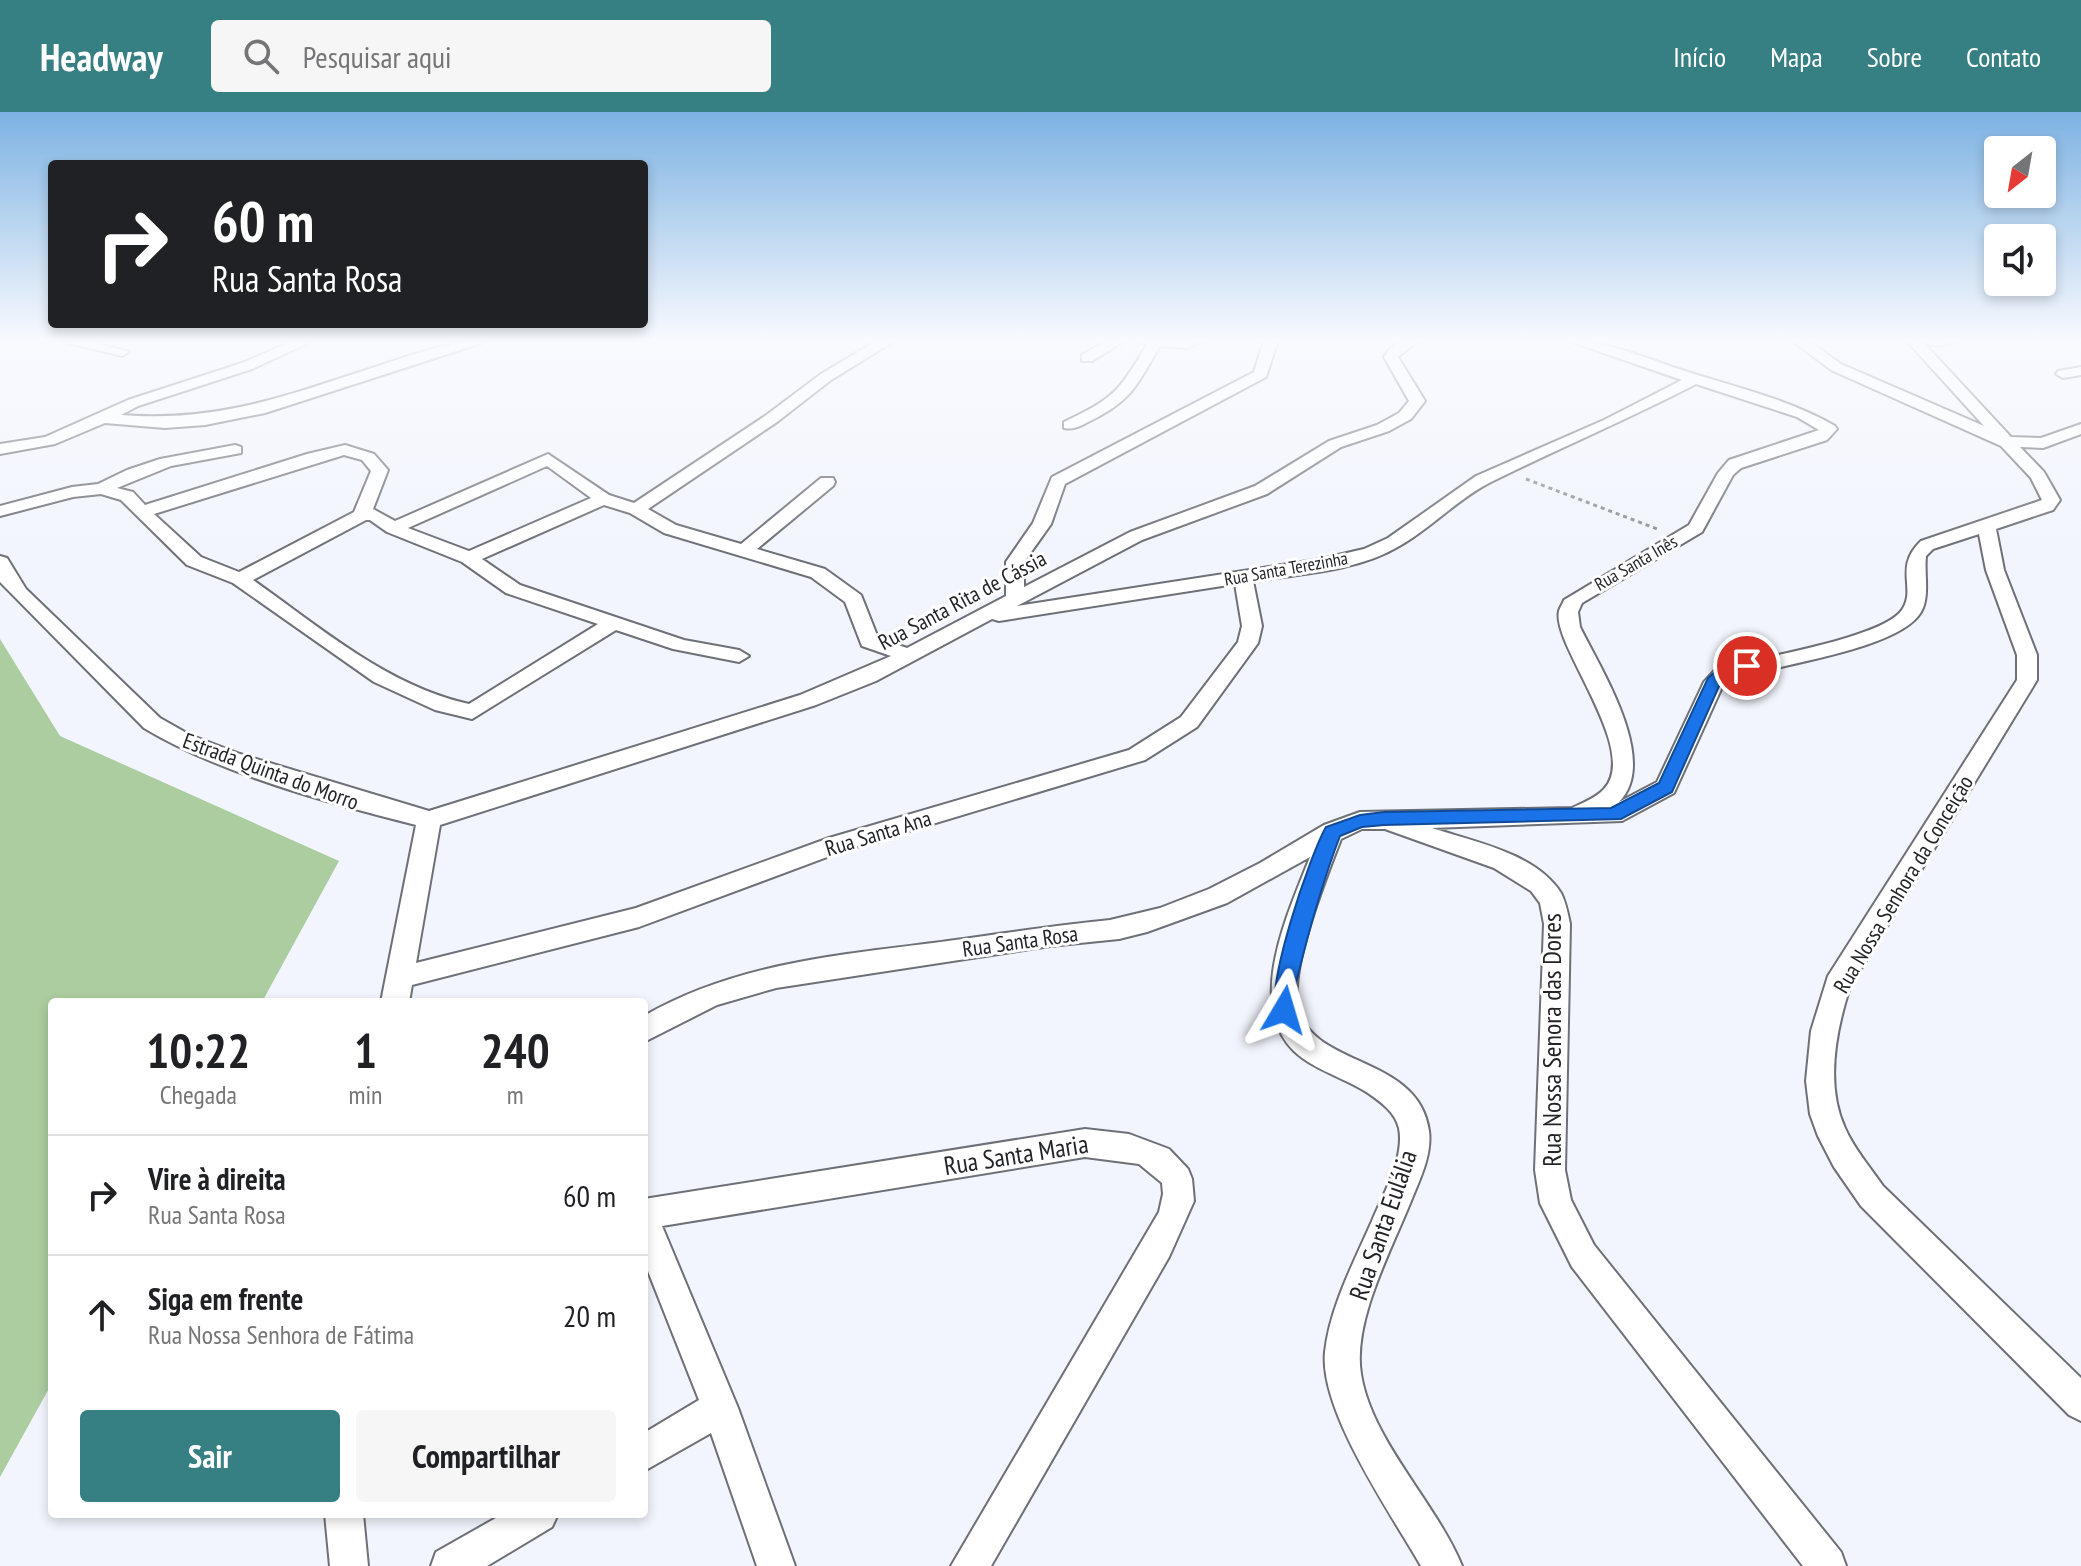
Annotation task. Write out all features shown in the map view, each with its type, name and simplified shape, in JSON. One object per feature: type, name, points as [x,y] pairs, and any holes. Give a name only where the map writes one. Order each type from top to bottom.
[{"type":"street","points":[[0,449],[49,441],[123,408]]},
{"type":"street","points":[[103,418],[165,423],[205,420],[265,408]]},
{"type":"street","points":[[636,509],[786,408]]},
{"type":"street","points":[[1070,425],[1106,408]]},
{"type":"street","points":[[1016,598],[1012,573],[1015,555],[1044,521],[1047,504],[1058,481],[1197,408]]},
{"type":"street","name":"Rua Santa Rita de Cássia","points":[[429,820],[808,700],[869,676],[1136,536],[1261,490],[1335,444],[1383,428],[1405,416],[1412,408]]},
{"type":"street","name":"Rua Santa Terezinha","points":[[977,618],[1243,578],[1370,553],[1394,542],[1462,493],[1639,408]]},
{"type":"street","name":"Rua Santa Inês","points":[[1573,817],[1616,791],[1624,775],[1620,740],[1570,627],[1568,612],[1574,600],[1696,528],[1726,473],[1735,464],[1821,437],[1829,429],[1785,408]]},
{"type":"street","points":[[1929,408],[2006,442],[2043,443],[2081,429]]},
{"type":"street","points":[[1975,408],[2038,476],[2051,500],[2047,506],[1986,525]]},
{"type":"street","points":[[102,489],[123,476],[150,466],[199,454],[235,450]]},
{"type":"street","points":[[142,512],[313,457],[345,450],[368,457],[380,470],[362,515]]},
{"type":"street","points":[[393,528],[548,459],[603,499],[636,509],[670,529],[818,573],[854,599],[869,642],[908,655]]},
{"type":"street","points":[[743,552],[827,482]]},
{"type":"street","points":[[0,511],[72,492],[102,489],[127,496],[194,561],[240,579],[369,669],[417,696],[457,710],[472,712],[614,623]]},
{"type":"street","points":[[469,558],[603,499]]},
{"type":"street","points":[[240,579],[362,515],[374,514],[393,528],[469,558],[513,589],[680,645],[739,656]]},
{"type":"street","name":"Rua Santa Rosa","points":[[648,1028],[685,1006],[761,981],[847,965],[1124,929],[1164,918],[1186,911],[1267,871],[1332,831],[1360,821],[1614,815],[1666,787],[1714,682],[1722,675],[1847,643],[1905,623],[1914,608],[1917,555],[1927,545],[1986,525]]},
{"type":"street","name":"Rua Nossa Senhora da Conceição","points":[[1986,525],[1995,570],[2027,655],[2027,680],[1838,984],[1822,1048],[1825,1115],[1844,1156],[1872,1196],[2081,1403]]},
{"type":"street","name":"Estrada Quinta do Morro","points":[[0,562],[8,580],[19,593],[152,723],[172,735],[245,765],[371,806],[429,820]]},
{"type":"street","name":"Rua Santa Ana","points":[[398,990],[639,917],[838,844],[1137,755],[1189,722],[1248,643],[1252,626],[1243,578]]},
{"type":"street","name":"Rua Nossa Senora das Dores","points":[[1384,819],[1521,871],[1540,886],[1552,901],[1557,924],[1550,1170],[1556,1203],[1583,1256],[1827,1566]]},
{"type":"street","points":[[398,990],[429,820]]},
{"type":"street","name":"Rua Santa Eulália","points":[[1332,831],[1313,880],[1285,986],[1284,1010],[1295,1032],[1315,1051],[1378,1083],[1404,1104],[1414,1131],[1408,1165],[1349,1322],[1341,1358],[1347,1393],[1443,1566]]},
{"type":"street","name":"Rua Santa Maria","points":[[648,1213],[1085,1143],[1112,1142],[1136,1148],[1163,1161],[1176,1176],[1179,1193],[1158,1246],[970,1566]]},
{"type":"street","points":[[648,1231],[720,1408],[776,1566]]},
{"type":"street","points":[[648,1451],[720,1408]]},
{"type":"street","points":[[344,1518],[349,1566]]},
{"type":"street","points":[[450,1566],[532,1518]]},
{"type":"path","points":[[1503,471],[1681,538]]},
{"type":"green space","points":[[0,639],[60,736],[339,861],[264,998],[48,998],[48,1390],[0,1477]]},
{"type":"route","points":[[1284,1010],[1285,986],[1313,880],[1332,831],[1360,821],[1384,819],[1614,815],[1666,787],[1714,682],[1732,670],[1747,666]]}]
